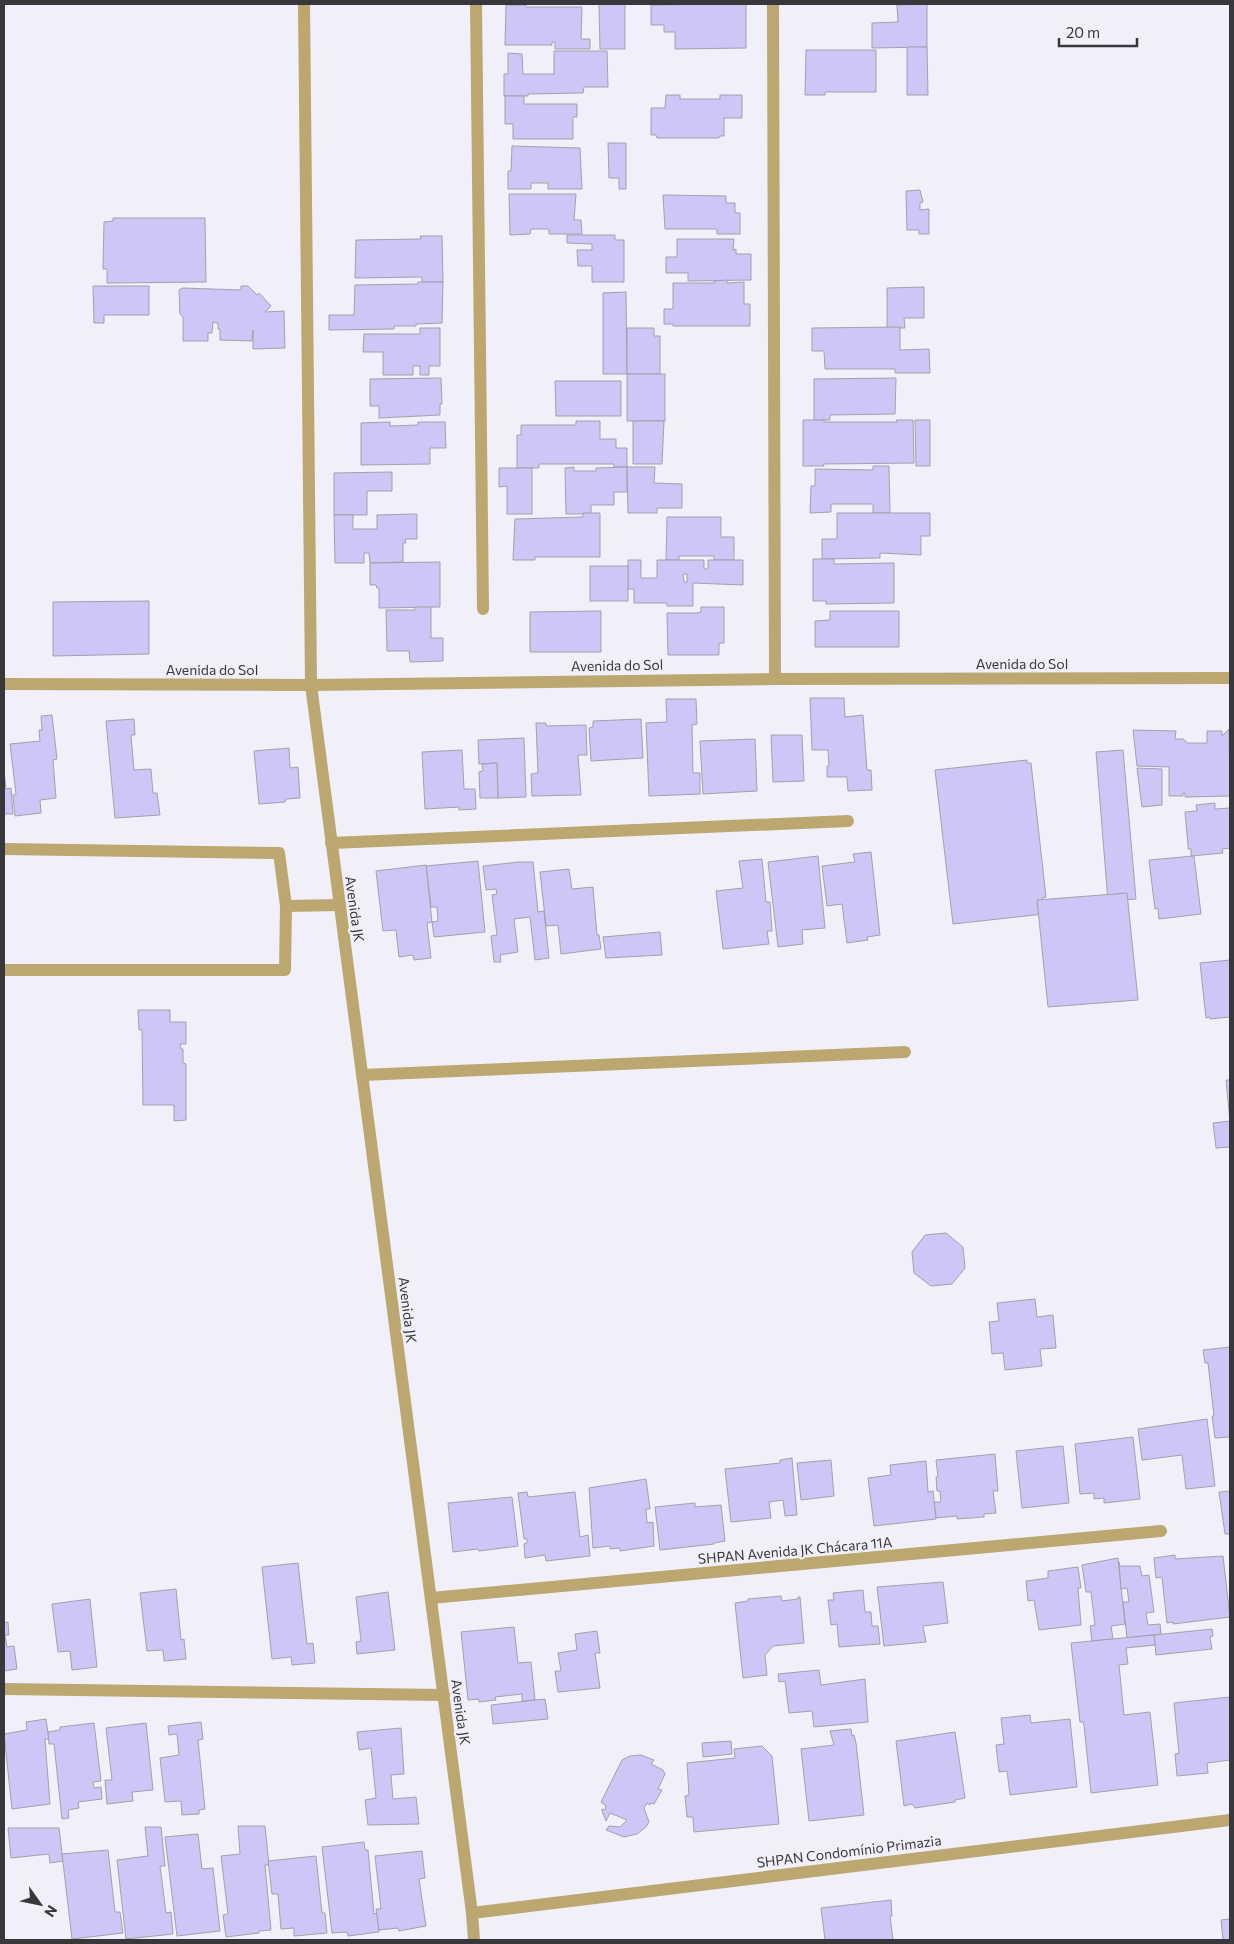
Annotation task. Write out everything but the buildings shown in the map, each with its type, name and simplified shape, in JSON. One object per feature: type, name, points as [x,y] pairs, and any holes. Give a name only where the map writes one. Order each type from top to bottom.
[{"type":"street","name":"Avenida JK","points":[[304,4],[311,685],[444,1695],[474,1940]]},
{"type":"street","points":[[476,4],[483,609]]},
{"type":"street","points":[[773,4],[775,679]]},
{"type":"street","name":"Avenida do Sol","points":[[4,684],[311,685],[775,679],[1230,678]]},
{"type":"street","points":[[332,843],[848,821]]},
{"type":"street","points":[[4,848],[279,853],[286,906],[285,970],[4,970]]},
{"type":"street","points":[[286,906],[340,905]]},
{"type":"street","points":[[362,1075],[905,1052]]},
{"type":"street","name":"SHPAN Avenida JK Chácara 11A","points":[[431,1598],[1162,1532]]},
{"type":"street","points":[[4,1689],[444,1695]]},
{"type":"street","name":"SHPAN Condomínio Primazia","points":[[472,1913],[1230,1820]]}]
